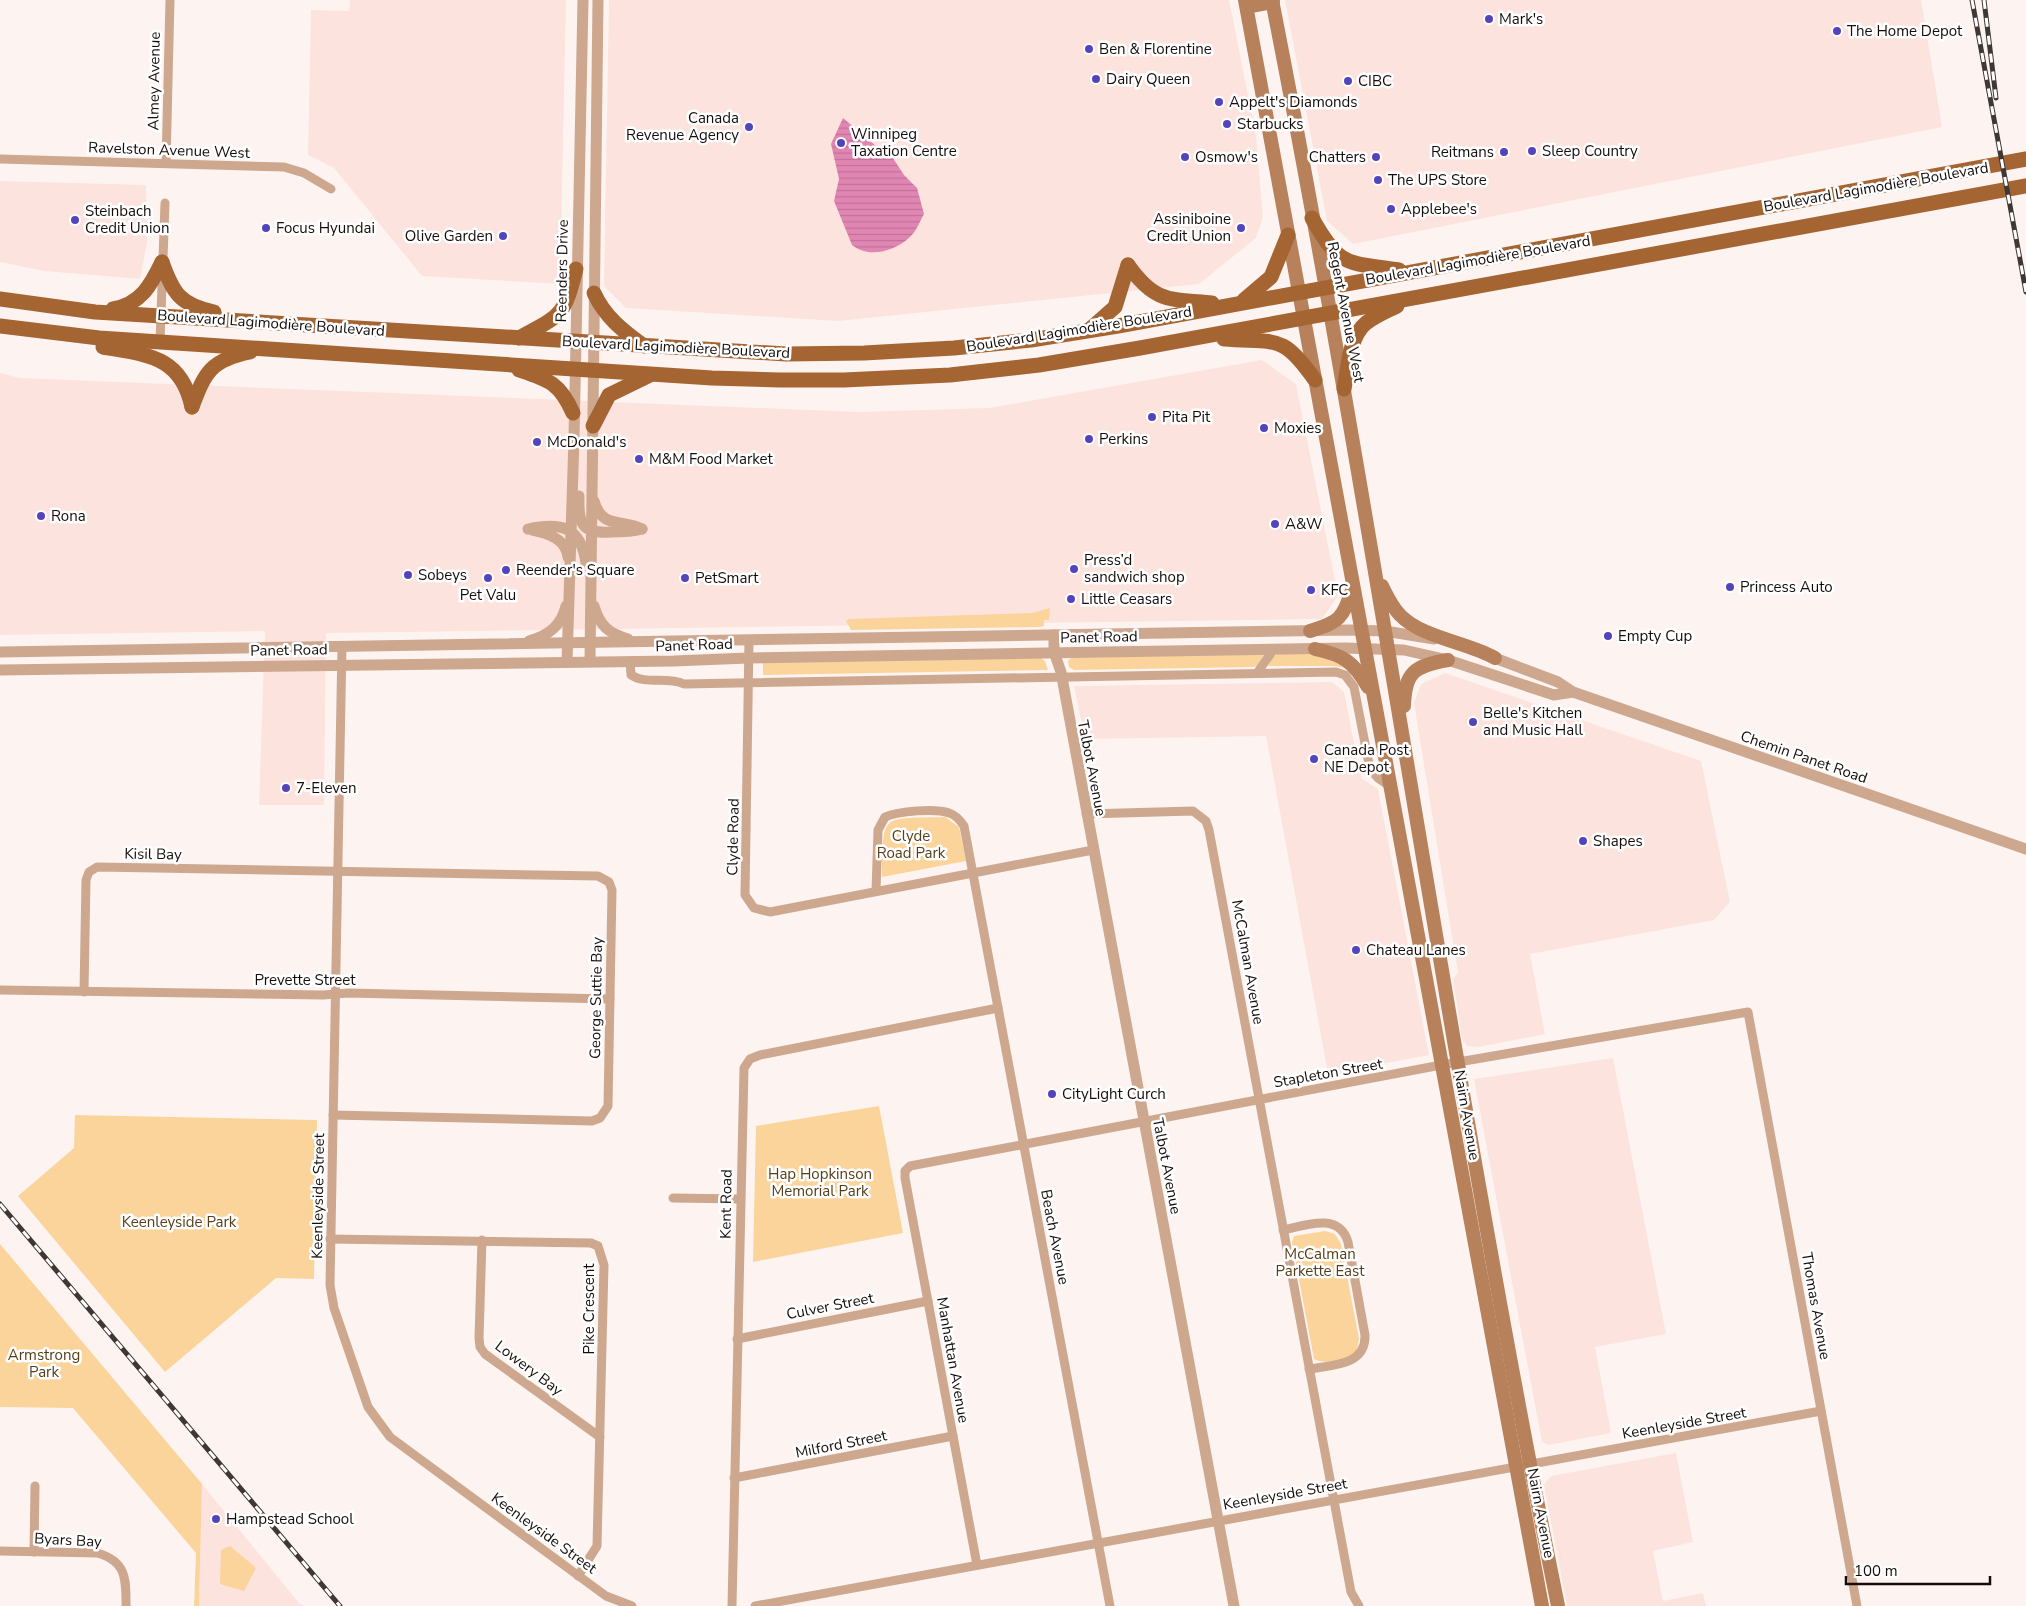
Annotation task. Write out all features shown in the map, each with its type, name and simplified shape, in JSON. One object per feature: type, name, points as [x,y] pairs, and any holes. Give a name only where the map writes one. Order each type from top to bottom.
[{"type":"main road","points":[[1273,1],[1246,4],[1362,630]]},
{"type":"main road","name":"Regent Avenue West","points":[[1273,1],[1344,389],[1385,631]]},
{"type":"main road","name":"Boulevard Lagimodière Boulevard","points":[[0,300],[94,312],[786,354],[864,353],[954,348],[1087,331],[2026,159]]},
{"type":"main road","name":"Boulevard Lagimodière Boulevard","points":[[0,326],[74,335],[160,342],[653,374],[780,380],[844,380],[941,376],[1039,365],[1202,337],[2026,186]]},
{"type":"main road","points":[[1312,218],[1330,247],[1342,259],[1410,272]]},
{"type":"main road","points":[[1087,331],[1115,307],[1128,265],[1140,282],[1158,295],[1180,300],[1234,304],[1271,277],[1288,235]]},
{"type":"main road","points":[[94,312],[119,308],[137,300],[150,285],[162,262]]},
{"type":"main road","points":[[162,262],[171,285],[186,302],[203,310],[257,322]]},
{"type":"main road","points":[[517,338],[559,314],[568,303],[576,270]]},
{"type":"main road","points":[[594,293],[601,309],[619,328],[644,346]]},
{"type":"main road","points":[[1344,389],[1354,341],[1359,332],[1365,324],[1408,299]]},
{"type":"main road","points":[[74,335],[102,347],[159,360],[171,366],[187,385],[192,407],[202,380],[216,363],[234,356],[272,349]]},
{"type":"main road","points":[[1202,337],[1279,343],[1298,356],[1315,380]]},
{"type":"main road","points":[[501,363],[545,378],[558,386],[566,396],[574,412]]},
{"type":"main road","points":[[593,426],[608,395],[653,374]]},
{"type":"main road","points":[[1377,577],[1391,603],[1411,625],[1480,650],[1495,658]]},
{"type":"main road","points":[[1310,631],[1334,623],[1344,612],[1354,587]]},
{"type":"main road","name":"Nairn Avenue","points":[[1362,630],[1489,1328],[1542,1606]]},
{"type":"main road","name":"Nairn Avenue","points":[[1385,631],[1456,1063],[1558,1606]]},
{"type":"main road","points":[[1315,649],[1333,652],[1349,661],[1361,675],[1375,700]]},
{"type":"main road","points":[[1402,737],[1405,684],[1410,676],[1423,666],[1448,660]]},
{"type":"main road","points":[[1391,787],[1410,785]]},
{"type":"main road","points":[[1424,968],[1439,965]]},
{"type":"main road","points":[[1466,1201],[1482,1198]]},
{"type":"main road","points":[[1489,1328],[1504,1325]]},
{"type":"street","name":"Almey Avenue","points":[[166,163],[170,0]]},
{"type":"street","name":"Reenders Drive","points":[[567,662],[574,438],[583,0]]},
{"type":"street","points":[[590,661],[598,0]]},
{"type":"street","points":[[582,74],[597,72]]},
{"type":"street","name":"Ravelston Avenue West","points":[[0,159],[284,167],[304,173],[331,189]]},
{"type":"street","points":[[160,342],[165,203]]},
{"type":"street","points":[[574,438],[579,458],[580,517],[586,529],[592,532],[633,532],[642,528],[630,523],[615,523],[605,519],[598,510],[593,497]]},
{"type":"street","points":[[570,566],[568,551],[558,539],[545,533],[528,529],[548,525],[563,527],[581,541],[591,592],[600,624],[606,630],[638,642]]},
{"type":"street","points":[[519,644],[546,634],[556,628],[563,618],[569,595]]},
{"type":"street","name":"Panet Road","points":[[0,652],[1385,631]]},
{"type":"street","name":"Chemin Panet Road","points":[[1385,631],[1431,638],[1495,658],[1558,682],[1573,692],[2026,849]]},
{"type":"street","name":"Talbot Avenue","points":[[1059,635],[1061,674],[1086,814],[1234,1606]]},
{"type":"street","name":"Clyde Road","points":[[749,640],[745,895],[749,902],[762,911],[770,912],[1093,850]]},
{"type":"street","name":"Keenleyside Street","points":[[342,646],[330,1240],[330,1285],[334,1308],[368,1408],[386,1433],[406,1450],[606,1596],[632,1606]]},
{"type":"street","points":[[1257,673],[1274,649]]},
{"type":"street","name":"Panet Road","points":[[0,670],[630,661],[1059,652],[1389,649]]},
{"type":"street","name":"Chemin Panet Road","points":[[1389,649],[1448,660],[1554,695],[1573,692]]},
{"type":"street","points":[[630,661],[631,675],[637,679],[674,680],[684,684],[1061,674],[1336,672],[1351,680],[1370,769],[1378,778],[1391,787]]},
{"type":"street","points":[[1524,685],[1530,671]]},
{"type":"street","points":[[1358,706],[1375,700]]},
{"type":"street","name":"McCalman Avenue","points":[[1086,814],[1193,811],[1206,821],[1351,1592],[1359,1606]]},
{"type":"street","points":[[876,891],[878,830],[886,817],[901,812],[944,812],[956,816],[964,826],[973,874]]},
{"type":"street","name":"Kisil Bay","points":[[84,992],[86,880],[89,872],[97,868],[338,870]]},
{"type":"street","name":"George Suttie Bay","points":[[333,1116],[596,1120],[604,1115],[608,1106],[612,890],[606,879],[598,876],[338,870]]},
{"type":"street","name":"Beach Avenue","points":[[973,874],[1110,1606]]},
{"type":"street","name":"Prevette Street","points":[[0,990],[610,998]]},
{"type":"street","name":"Kent Road","points":[[732,1606],[742,1082],[744,1068],[750,1059],[760,1054],[998,1008]]},
{"type":"street","name":"Stapleton Street","points":[[913,1164],[1441,1065],[1748,1012]]},
{"type":"street","name":"Thomas Avenue","points":[[1748,1012],[1857,1606]]},
{"type":"street","name":"Manhattan Avenue","points":[[913,1164],[905,1171],[905,1178],[977,1565]]},
{"type":"street","points":[[673,1198],[740,1200]]},
{"type":"street","points":[[1283,1230],[1327,1222],[1341,1229],[1348,1242],[1365,1335],[1364,1346],[1360,1355],[1351,1360],[1310,1369]]},
{"type":"street","name":"Pike Crescent","points":[[330,1240],[482,1240],[590,1243],[598,1246],[604,1265],[597,1546],[578,1576]]},
{"type":"street","name":"Lowery Bay","points":[[482,1240],[480,1347],[485,1354],[600,1437]]},
{"type":"street","name":"Culver Street","points":[[737,1339],[928,1301]]},
{"type":"street","name":"Keenleyside Street","points":[[755,1606],[1821,1411]]},
{"type":"street","name":"Milford Street","points":[[734,1478],[953,1436]]},
{"type":"street","points":[[34,1552],[35,1486]]},
{"type":"street","name":"Byars Bay","points":[[0,1551],[98,1553],[108,1556],[123,1572],[126,1606]]},
{"type":"shaded area","points":[[350,0],[566,0],[560,284],[422,276],[334,168],[308,155],[311,10],[349,11]]},
{"type":"shaded area","name":"Winnipeg Taxation Centre","points":[[609,0],[1229,0],[1256,136],[1263,217],[1256,238],[1199,284],[838,321],[626,308],[604,286]]},
{"type":"shaded area","points":[[1285,0],[1921,0],[1942,127],[1353,244],[1327,221]]},
{"type":"shaded area","points":[[843,118],[876,146],[885,146],[904,175],[917,188],[924,214],[916,229],[904,242],[882,252],[866,252],[852,245],[834,201],[839,179],[831,144]]},
{"type":"shaded area","points":[[0,181],[146,185],[147,243],[140,279],[44,271],[0,262]]},
{"type":"shaded area","points":[[1262,360],[1296,384],[1338,596],[1322,619],[326,633],[324,805],[259,805],[265,631],[0,635],[0,373],[20,378],[859,412],[989,408]]},
{"type":"shaded area","points":[[1445,673],[1701,761],[1730,902],[1714,920],[1530,954],[1545,1034],[1479,1047],[1467,1046],[1462,1039],[1453,978],[1458,973],[1414,703],[1421,684]]},
{"type":"shaded area","points":[[1332,682],[1344,692],[1361,778],[1378,789],[1429,1055],[1328,1074],[1266,736],[1085,739],[1074,686]]},
{"type":"shaded area","points":[[1613,1058],[1666,1334],[1595,1347],[1611,1433],[1549,1445],[1542,1442],[1474,1079]]},
{"type":"shaded area","points":[[1676,1453],[1693,1542],[1653,1551],[1663,1601],[1703,1593],[1706,1606],[1567,1606],[1544,1485],[1551,1476]]},
{"type":"shaded area","name":"Hampstead School","points":[[202,1484],[299,1603],[305,1606],[199,1606]]},
{"type":"green space","points":[[1050,608],[1049,620],[1044,620],[1044,626],[1040,627],[851,630],[846,621],[849,619],[1032,613]]},
{"type":"green space","points":[[1320,653],[1346,668],[1333,666],[1268,666],[1273,657],[1278,654]]},
{"type":"green space","points":[[1265,654],[1258,665],[1254,667],[1074,670],[1069,667],[1068,661],[1071,658]]},
{"type":"green space","points":[[1041,658],[1045,661],[1048,670],[763,675],[763,662]]},
{"type":"green space","name":"Clyde Road Park","points":[[945,817],[959,827],[966,861],[882,877],[883,840],[885,830],[890,823],[897,819]]},
{"type":"green space","name":"Hap Hopkinson Memorial Park","points":[[879,1106],[903,1233],[753,1262],[756,1126]]},
{"type":"green space","name":"Keenleyside Park","points":[[75,1115],[317,1120],[314,1279],[276,1278],[165,1372],[18,1196],[74,1148]]},
{"type":"green space","name":"McCalman Parkette East","points":[[1325,1231],[1335,1234],[1341,1244],[1359,1339],[1357,1350],[1352,1355],[1342,1360],[1330,1362],[1314,1359],[1292,1242],[1294,1236]]},
{"type":"green space","name":"Armstrong Park","points":[[0,1244],[202,1484],[199,1606],[194,1606],[196,1553],[73,1408],[0,1407]]},
{"type":"green space","points":[[230,1546],[256,1568],[244,1591],[220,1584],[221,1550]]},
{"type":"railway","points":[[1972,0],[2026,292]]},
{"type":"railway","points":[[1984,0],[1996,98]]},
{"type":"railway","points":[[0,1204],[340,1606]]},
{"type":"place","name":"Mark's","points":[[1489,19]]},
{"type":"place","name":"The Home Depot","points":[[1837,31]]},
{"type":"place","name":"Ben & Florentine","points":[[1089,49]]},
{"type":"place","name":"Dairy Queen","points":[[1096,79]]},
{"type":"place","name":"CIBC","points":[[1348,81]]},
{"type":"place","name":"Appelt's Diamonds","points":[[1219,102]]},
{"type":"place","name":"Starbucks","points":[[1227,124]]},
{"type":"place","name":"Canada Revenue Agency","points":[[749,127]]},
{"type":"place","name":"Winnipeg Taxation Centre","points":[[841,143]]},
{"type":"place","name":"Sleep Country","points":[[1532,151]]},
{"type":"place","name":"Reitmans","points":[[1504,152]]},
{"type":"place","name":"Osmow's","points":[[1185,157]]},
{"type":"place","name":"Chatters","points":[[1376,157]]},
{"type":"place","name":"The UPS Store","points":[[1378,180]]},
{"type":"place","name":"Applebee's","points":[[1391,209]]},
{"type":"place","name":"Steinbach Credit Union","points":[[75,220]]},
{"type":"place","name":"Focus Hyundai","points":[[266,228]]},
{"type":"place","name":"Assiniboine Credit Union","points":[[1241,228]]},
{"type":"place","name":"Olive Garden","points":[[503,236]]},
{"type":"place","name":"Pita Pit","points":[[1152,417]]},
{"type":"place","name":"Moxies","points":[[1264,428]]},
{"type":"place","name":"Perkins","points":[[1089,439]]},
{"type":"place","name":"McDonald's","points":[[537,442]]},
{"type":"place","name":"M&M Food Market","points":[[639,459]]},
{"type":"place","name":"Rona","points":[[41,516]]},
{"type":"place","name":"A&W","points":[[1275,524]]},
{"type":"place","name":"Press’d sandwich shop","points":[[1074,569]]},
{"type":"place","name":"Reender's Square","points":[[506,570]]},
{"type":"place","name":"Sobeys","points":[[408,575]]},
{"type":"place","name":"Pet Valu","points":[[488,578]]},
{"type":"place","name":"PetSmart","points":[[685,578]]},
{"type":"place","name":"Princess Auto","points":[[1730,587]]},
{"type":"place","name":"KFC","points":[[1311,590]]},
{"type":"place","name":"Little Ceasars","points":[[1071,599]]},
{"type":"place","name":"Empty Cup","points":[[1608,636]]},
{"type":"place","name":"Belle's Kitchen and Music Hall","points":[[1473,722]]},
{"type":"place","name":"Canada Post NE Depot","points":[[1314,759]]},
{"type":"place","name":"7-Eleven","points":[[286,788]]},
{"type":"place","name":"Shapes","points":[[1583,841]]},
{"type":"place","name":"Chateau Lanes","points":[[1356,950]]},
{"type":"place","name":"CityLight Curch","points":[[1052,1094]]},
{"type":"place","name":"Hampstead School","points":[[216,1519]]}]
